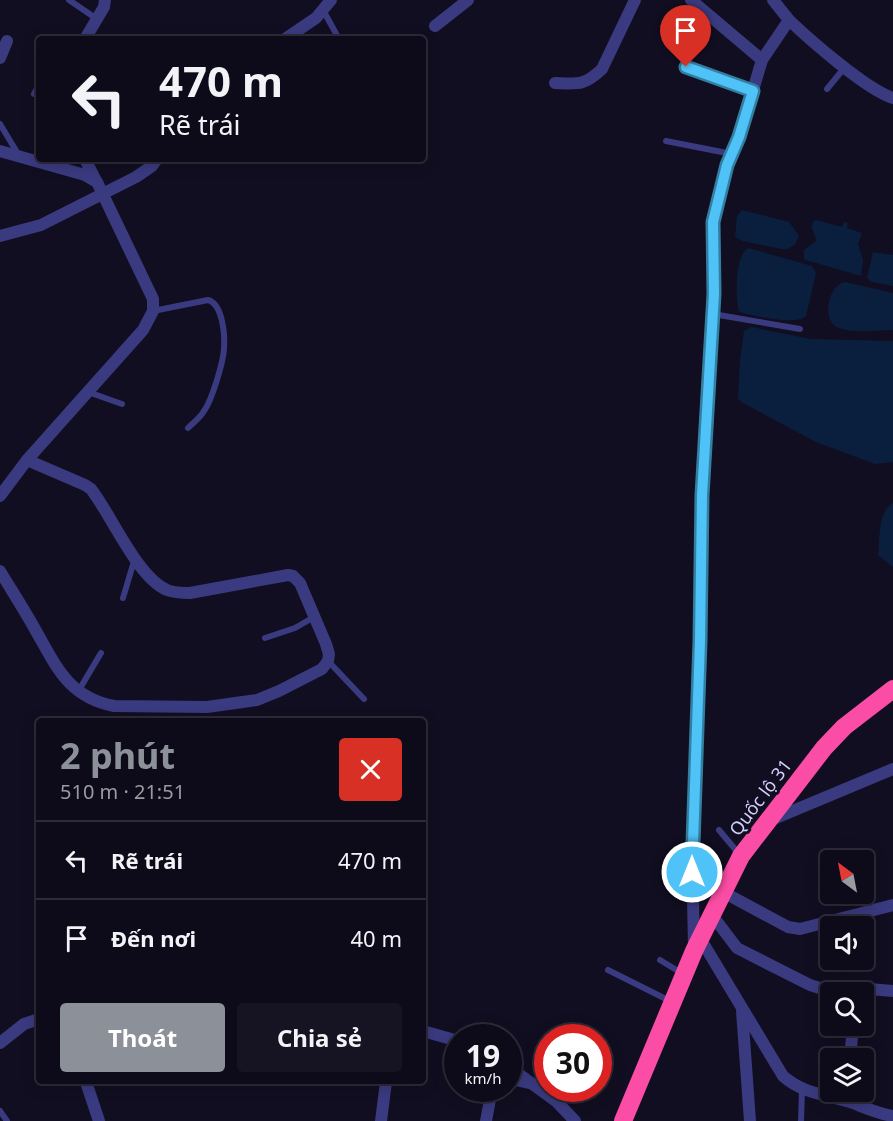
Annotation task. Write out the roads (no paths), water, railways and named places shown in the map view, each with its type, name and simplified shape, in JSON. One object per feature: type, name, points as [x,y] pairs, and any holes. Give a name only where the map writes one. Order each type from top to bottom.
[{"type":"highway","name":"Quốc lộ 31","points":[[624,1121],[697,944],[741,856],[824,748],[844,727],[893,689]]},
{"type":"street","points":[[87,36],[104,7],[105,0]]},
{"type":"street","points":[[289,36],[316,18],[332,0]]},
{"type":"street","points":[[435,26],[468,0]]},
{"type":"street","points":[[555,83],[580,84],[595,76],[602,69],[634,0]]},
{"type":"street","points":[[691,0],[762,60]]},
{"type":"street","points":[[772,0],[789,20],[845,67],[883,94],[893,98]]},
{"type":"street","points":[[789,20],[762,60],[739,137],[727,165],[713,222],[712,314],[702,495],[700,641],[692,852],[697,944],[742,1007],[783,1076],[802,1088],[820,1091]]},
{"type":"street","points":[[0,58],[7,41]]},
{"type":"street","points":[[0,151],[36,162]]},
{"type":"street","points":[[38,162],[84,175],[100,188]]},
{"type":"street","points":[[0,496],[27,460],[142,330],[153,311],[153,299],[87,162]]},
{"type":"street","points":[[0,236],[42,225],[100,188],[136,177],[155,162]]},
{"type":"street","points":[[0,571],[63,677],[100,703],[114,706],[207,707],[257,700],[279,692],[322,669],[328,661],[329,654],[315,617],[300,583],[293,576],[208,591],[176,593],[157,584],[147,575],[91,489],[27,460]]},
{"type":"street","points":[[767,822],[893,769]]},
{"type":"street","points":[[723,892],[788,927],[800,929],[893,905]]},
{"type":"street","points":[[712,915],[737,948],[820,988]]},
{"type":"street","points":[[874,991],[893,991]]},
{"type":"street","points":[[742,1007],[750,1121]]},
{"type":"street","points":[[0,1043],[24,1024],[36,1020]]},
{"type":"street","points":[[426,1033],[444,1037]]},
{"type":"street","points":[[87,1084],[99,1121]]},
{"type":"street","points":[[381,1121],[386,1084]]},
{"type":"street","points":[[486,1121],[490,1102]]},
{"type":"street","points":[[557,1102],[575,1121]]},
{"type":"street","points":[[859,1102],[893,1116]]},
{"type":"lane","points":[[69,0],[97,19]]},
{"type":"lane","points":[[323,10],[337,36]]},
{"type":"lane","points":[[686,67],[753,91]]},
{"type":"lane","points":[[827,89],[845,67]]},
{"type":"lane","points":[[34,94],[36,90]]},
{"type":"lane","points":[[0,124],[20,157]]},
{"type":"lane","points":[[666,141],[732,154]]},
{"type":"lane","points":[[153,311],[208,300],[217,305],[220,311],[224,349],[220,369],[205,410],[188,428]]},
{"type":"lane","points":[[712,314],[800,329]]},
{"type":"lane","points":[[88,392],[122,404]]},
{"type":"lane","points":[[123,598],[135,557]]},
{"type":"lane","points":[[265,638],[295,628],[315,617]]},
{"type":"lane","points":[[79,690],[101,653]]},
{"type":"lane","points":[[328,661],[364,699]]},
{"type":"lane","points":[[719,830],[741,856]]},
{"type":"lane","points":[[660,960],[684,975]]},
{"type":"lane","points":[[608,970],[672,1002]]},
{"type":"lane","points":[[801,1121],[802,1088]]},
{"type":"lane","points":[[0,1111],[7,1121]]},
{"type":"lane","points":[[370,1121],[381,1121]]},
{"type":"water","points":[[742,210],[789,222],[799,236],[795,245],[781,249],[743,241],[735,237],[737,216]]},
{"type":"water","points":[[813,221],[842,227],[844,222],[848,223],[847,228],[862,233],[858,244],[863,260],[861,276],[804,258],[804,250],[816,239],[812,228]]},
{"type":"water","points":[[748,248],[812,266],[816,273],[806,316],[801,319],[785,320],[739,311],[738,268]]},
{"type":"water","points":[[873,252],[893,255],[893,286],[872,282],[867,278]]},
{"type":"water","points":[[845,282],[893,293],[893,330],[850,330],[837,327],[832,323],[828,310],[831,295],[839,284]]},
{"type":"water","points":[[751,327],[811,339],[893,341],[893,462],[875,464],[816,442],[741,402],[738,398],[740,360],[744,331]]},
{"type":"water","points":[[893,503],[893,567],[878,555],[882,519],[888,507]]}]
